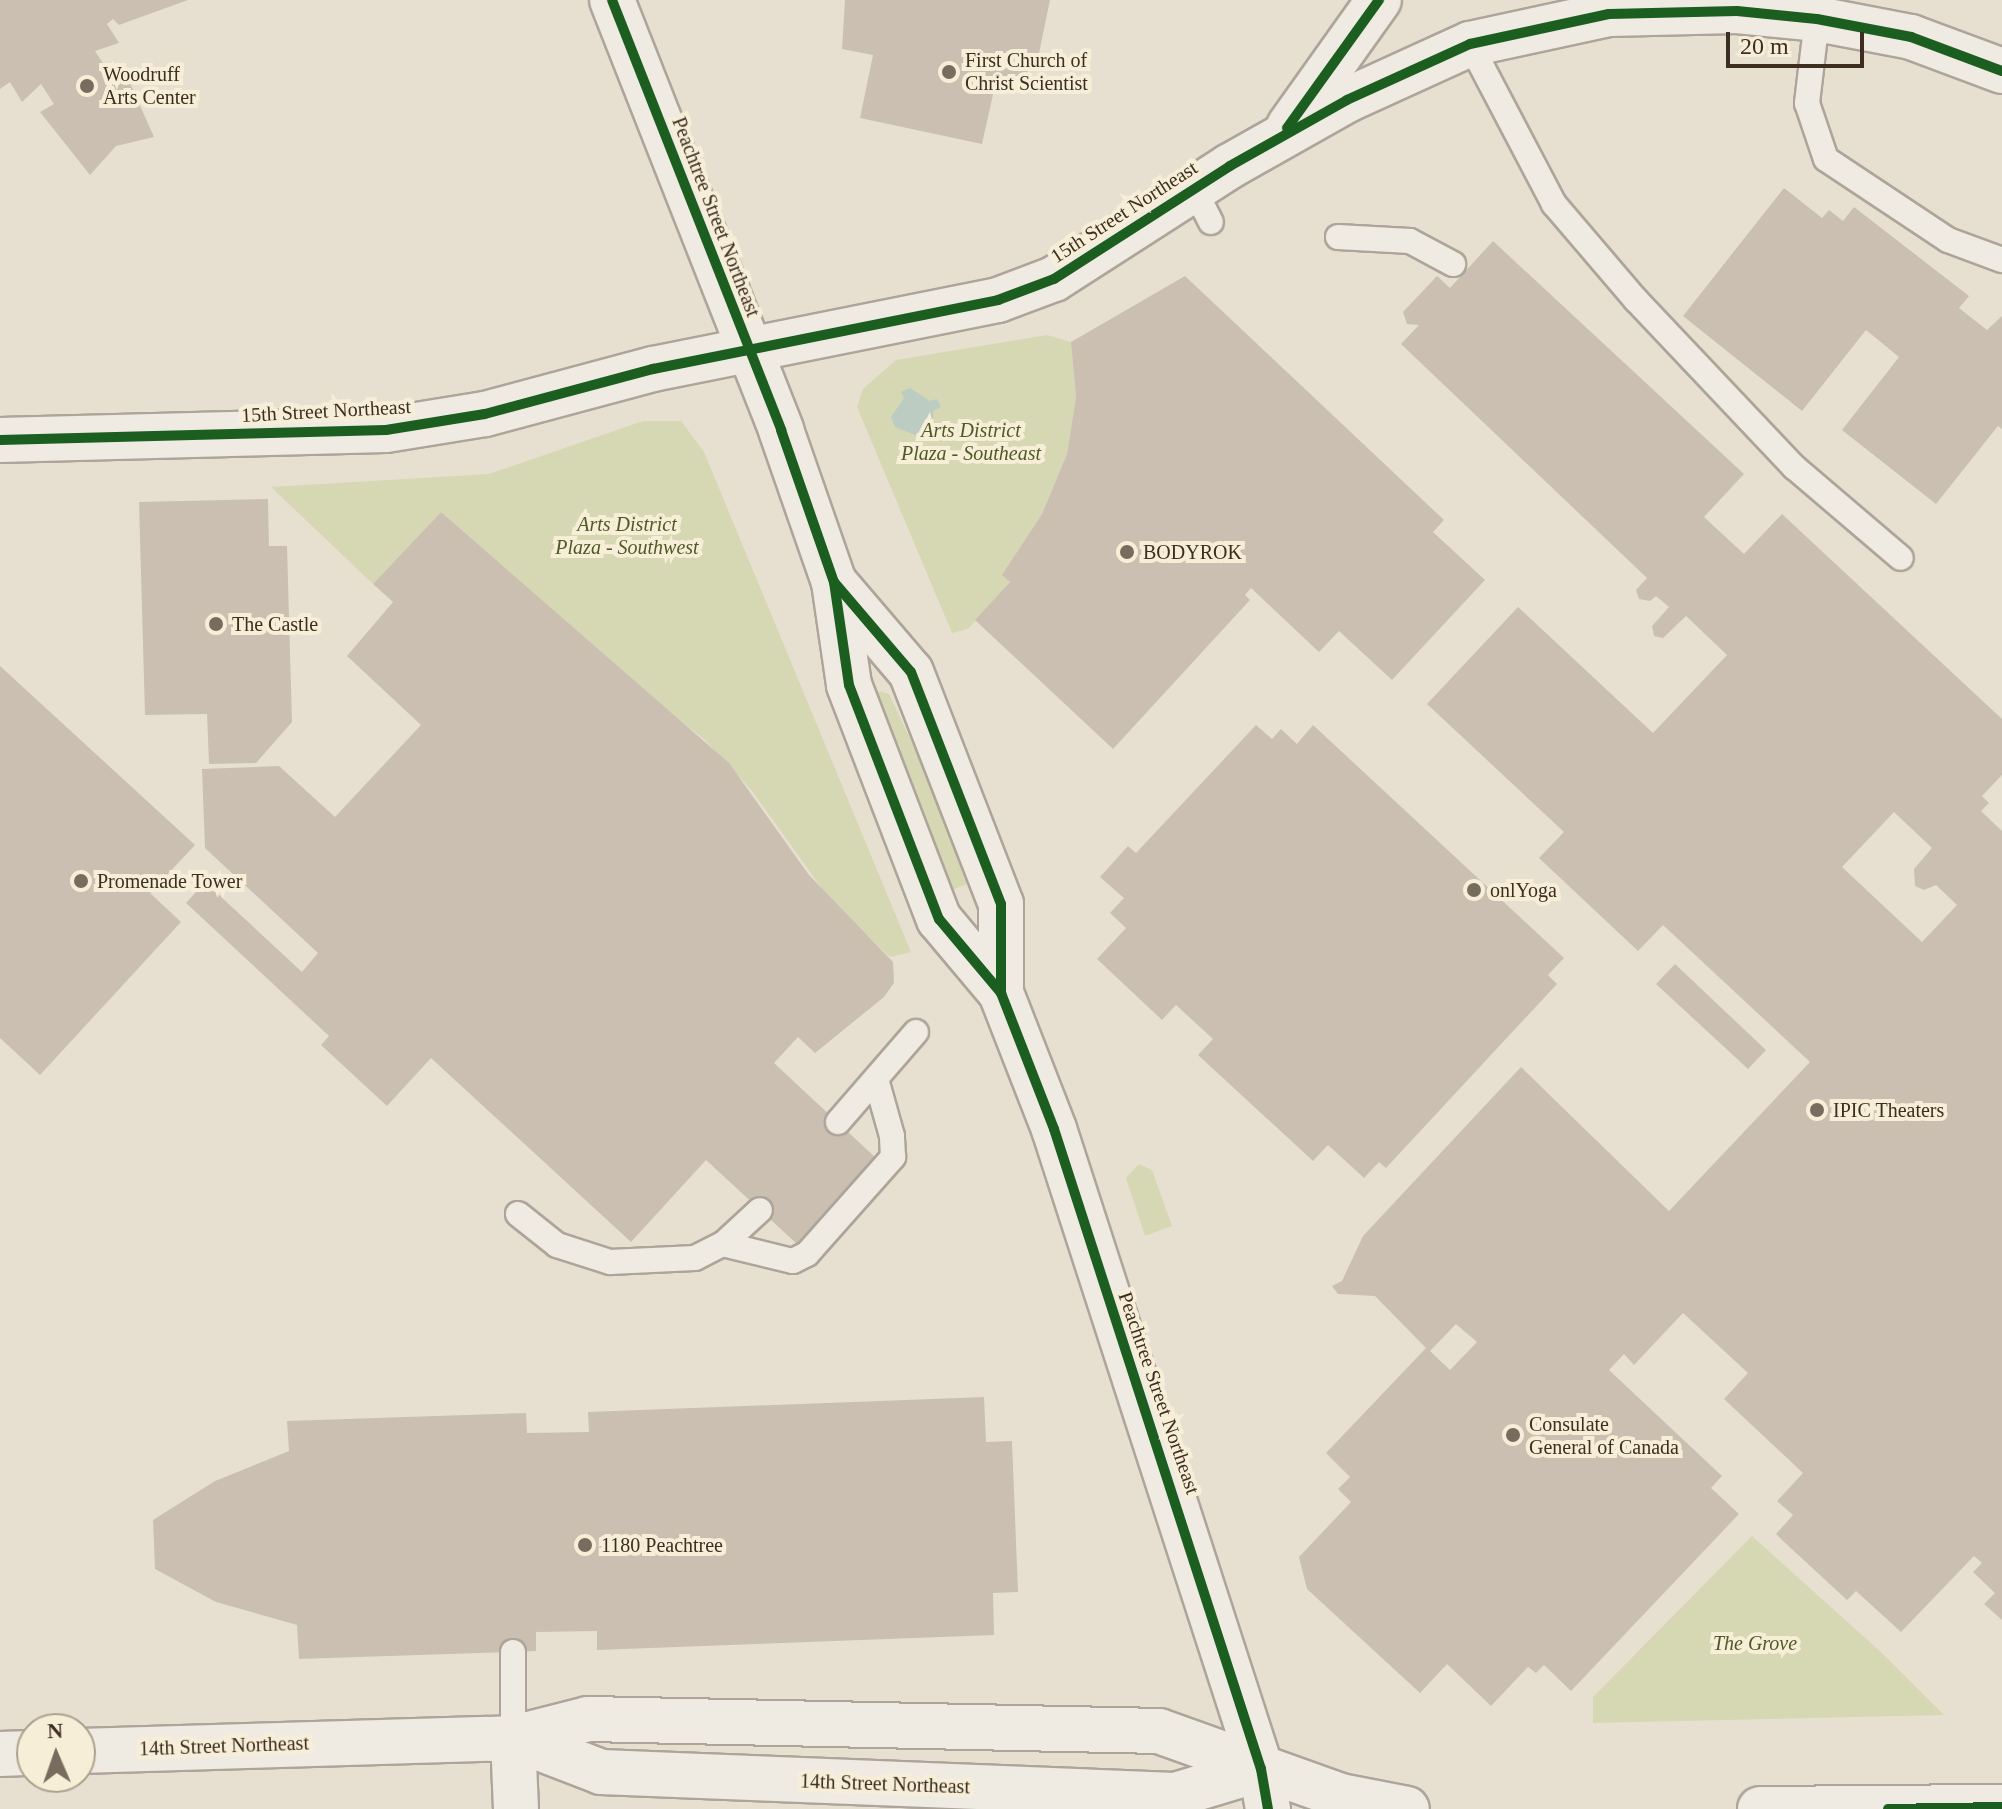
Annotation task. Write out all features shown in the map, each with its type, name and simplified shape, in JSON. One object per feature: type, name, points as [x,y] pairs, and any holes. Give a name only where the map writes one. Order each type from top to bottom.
[{"type":"main road","name":"Peachtree Street Northeast","points":[[612,0],[749,350],[834,582],[849,685],[939,919],[1001,993],[1054,1129],[1264,1789]]},
{"type":"main road","points":[[1282,135],[1379,0]]},
{"type":"main road","name":"15th Street Northeast","points":[[0,440],[386,430],[485,414],[653,369],[998,300],[1054,279],[1202,206],[1282,135],[1470,44],[1609,14],[1668,10],[1819,10],[1911,37],[2002,71]]},
{"type":"main road","name":"Peachtree Street Northeast","points":[[834,582],[911,672],[1001,904],[1001,993]]},
{"type":"main road","name":"14th Street Northeast","points":[[96,1751],[513,1738],[588,1719],[1159,1731],[1264,1789]]},
{"type":"main road","points":[[513,1738],[516,1809]]},
{"type":"main road","name":"14th Street Northeast","points":[[513,1738],[601,1772],[1175,1795],[1264,1789],[1341,1796],[1407,1809]]},
{"type":"main road","points":[[1760,1809],[2002,1807]]},
{"type":"lane","points":[[1819,10],[1807,103],[1826,159],[1948,240],[2002,260]]},
{"type":"lane","points":[[1470,44],[1554,204],[1636,300],[1794,467],[1901,558]]},
{"type":"lane","points":[[1338,237],[1410,241],[1453,264]]},
{"type":"lane","points":[[838,1122],[916,1032]]},
{"type":"lane","points":[[723,1244],[793,1261],[807,1254],[893,1157],[892,1136],[876,1079]]},
{"type":"lane","points":[[518,1214],[557,1245],[598,1260],[695,1258],[723,1244],[760,1210]]},
{"type":"lane","points":[[513,1652],[513,1738]]},
{"type":"green space","name":"Arts District Plaza - Southeast","points":[[1047,335],[1071,342],[1076,397],[1067,454],[1042,514],[1003,575],[1010,582],[968,629],[952,633],[857,407],[863,389],[896,360]]},
{"type":"green space","name":"Arts District Plaza - Southwest","points":[[643,421],[681,421],[704,452],[911,952],[890,957],[831,901],[752,791],[705,740],[632,683],[441,512],[373,584],[271,487],[489,474]]},
{"type":"green space","points":[[879,691],[889,694],[921,762],[967,884],[952,890],[877,700]]},
{"type":"green space","points":[[1139,1164],[1152,1170],[1172,1226],[1145,1236],[1126,1178]]},
{"type":"green space","name":"The Grove","points":[[1752,1536],[1882,1653],[1944,1715],[1593,1723],[1593,1697]]},
{"type":"shaded area","points":[[910,388],[930,401],[937,399],[941,407],[934,410],[930,434],[920,437],[895,427],[891,417],[904,398],[901,392]]},
{"type":"building","name":"Woodruff Arts Center","points":[[0,0],[188,0],[119,25],[113,19],[107,24],[119,43],[95,51],[108,71],[121,63],[154,137],[116,146],[90,175],[40,112],[54,104],[41,84],[22,102],[10,82],[0,89]]},
{"type":"building","name":"First Church of Christ Scientist","points":[[845,0],[1050,0],[1037,63],[1030,62],[1024,87],[996,81],[982,144],[860,118],[873,55],[842,49]]},
{"type":"building","points":[[1784,188],[1822,218],[1829,210],[1843,221],[1854,207],[1969,296],[1959,308],[1987,330],[2002,316],[2002,429],[1998,426],[1936,504],[1842,430],[1899,357],[1866,330],[1802,411],[1683,316]]},
{"type":"building","points":[[1493,241],[1744,474],[1704,517],[1744,554],[1782,514],[2002,719],[2002,775],[1982,796],[1989,803],[1981,811],[2002,831],[2002,1620],[1984,1604],[1995,1593],[1973,1572],[1982,1563],[1974,1556],[1901,1632],[1856,1591],[1847,1600],[1782,1540],[1776,1534],[1793,1515],[1777,1501],[1803,1473],[1724,1399],[1748,1373],[1683,1313],[1634,1365],[1624,1354],[1609,1370],[1722,1476],[1711,1488],[1739,1514],[1571,1691],[1544,1665],[1536,1673],[1528,1667],[1491,1706],[1447,1664],[1420,1693],[1307,1589],[1299,1557],[1351,1502],[1338,1489],[1350,1477],[1326,1453],[1426,1348],[1375,1296],[1338,1294],[1332,1286],[1342,1281],[1363,1236],[1521,1067],[1669,1211],[1810,1062],[1663,925],[1638,951],[1539,858],[1564,832],[1427,704],[1518,607],[1653,733],[1727,655],[1686,616],[1663,638],[1654,636],[1652,626],[1669,607],[1656,596],[1650,601],[1639,599],[1636,590],[1647,578],[1401,344],[1419,325],[1407,324],[1403,312],[1437,276],[1450,288]],"holes":[[[1894,812],[1932,848],[1914,869],[1915,886],[1924,890],[1936,885],[1957,905],[1922,942],[1842,867]],[[1456,1324],[1477,1342],[1450,1370],[1430,1351]]]},
{"type":"building","points":[[1185,276],[1444,520],[1433,532],[1485,580],[1392,680],[1339,631],[1319,652],[1251,588],[1245,595],[1250,600],[1113,749],[975,620],[1010,582],[1002,575],[1042,514],[1067,454],[1076,397],[1071,342]]},
{"type":"building","name":"The Castle","points":[[268,499],[269,546],[287,546],[292,722],[256,763],[209,764],[207,714],[145,715],[139,502]]},
{"type":"building","points":[[441,512],[729,763],[809,875],[893,962],[894,983],[884,997],[815,1053],[798,1037],[774,1063],[877,1159],[798,1245],[706,1160],[631,1242],[431,1058],[387,1106],[321,1045],[329,1036],[186,903],[205,882],[302,972],[318,953],[205,848],[202,769],[279,766],[335,817],[421,725],[347,656],[393,602],[373,584]]},
{"type":"building","name":"Promenade Tower","points":[[0,666],[195,845],[150,893],[181,922],[40,1075],[0,1038]]},
{"type":"building","points":[[1256,725],[1272,739],[1281,729],[1297,744],[1313,725],[1564,958],[1548,975],[1557,984],[1386,1168],[1379,1162],[1364,1178],[1328,1145],[1313,1161],[1198,1055],[1213,1039],[1176,1005],[1162,1020],[1097,959],[1126,928],[1110,913],[1124,898],[1100,877],[1128,846],[1136,853]]},
{"type":"building","points":[[1675,964],[1766,1050],[1748,1069],[1656,984]]},
{"type":"building","name":"1180 Peachtree","points":[[984,1397],[986,1442],[1012,1441],[1018,1592],[993,1593],[994,1635],[597,1650],[597,1631],[536,1632],[536,1651],[299,1659],[297,1625],[216,1602],[155,1569],[153,1520],[215,1481],[289,1451],[287,1421],[526,1413],[527,1433],[589,1432],[588,1412]]},
{"type":"cycle path","points":[[612,0],[781,430],[834,582],[849,685],[939,919],[1001,993],[1054,1129],[1261,1769],[1268,1809]]},
{"type":"cycle path","points":[[1287,128],[1379,0]]},
{"type":"cycle path","points":[[0,440],[386,430],[485,414],[653,369],[998,300],[1054,279],[1230,166],[1347,100],[1470,44],[1609,14],[1737,11],[1817,19],[1911,37],[2002,71]]},
{"type":"cycle path","points":[[834,582],[911,672],[1001,904],[1001,993]]},
{"type":"cycle path","points":[[1888,1809],[2002,1807]]},
{"type":"place","name":"First Church of Christ Scientist","points":[[949,72]]},
{"type":"place","name":"Woodruff Arts Center","points":[[87,86]]},
{"type":"place","name":"BODYROK","points":[[1127,552]]},
{"type":"place","name":"The Castle","points":[[216,624]]},
{"type":"place","name":"Promenade Tower","points":[[81,881]]},
{"type":"place","name":"onlYoga","points":[[1474,890]]},
{"type":"place","name":"IPIC Theaters","points":[[1817,1110]]},
{"type":"place","name":"Consulate General of Canada","points":[[1513,1435]]},
{"type":"place","name":"1180 Peachtree","points":[[585,1545]]}]
